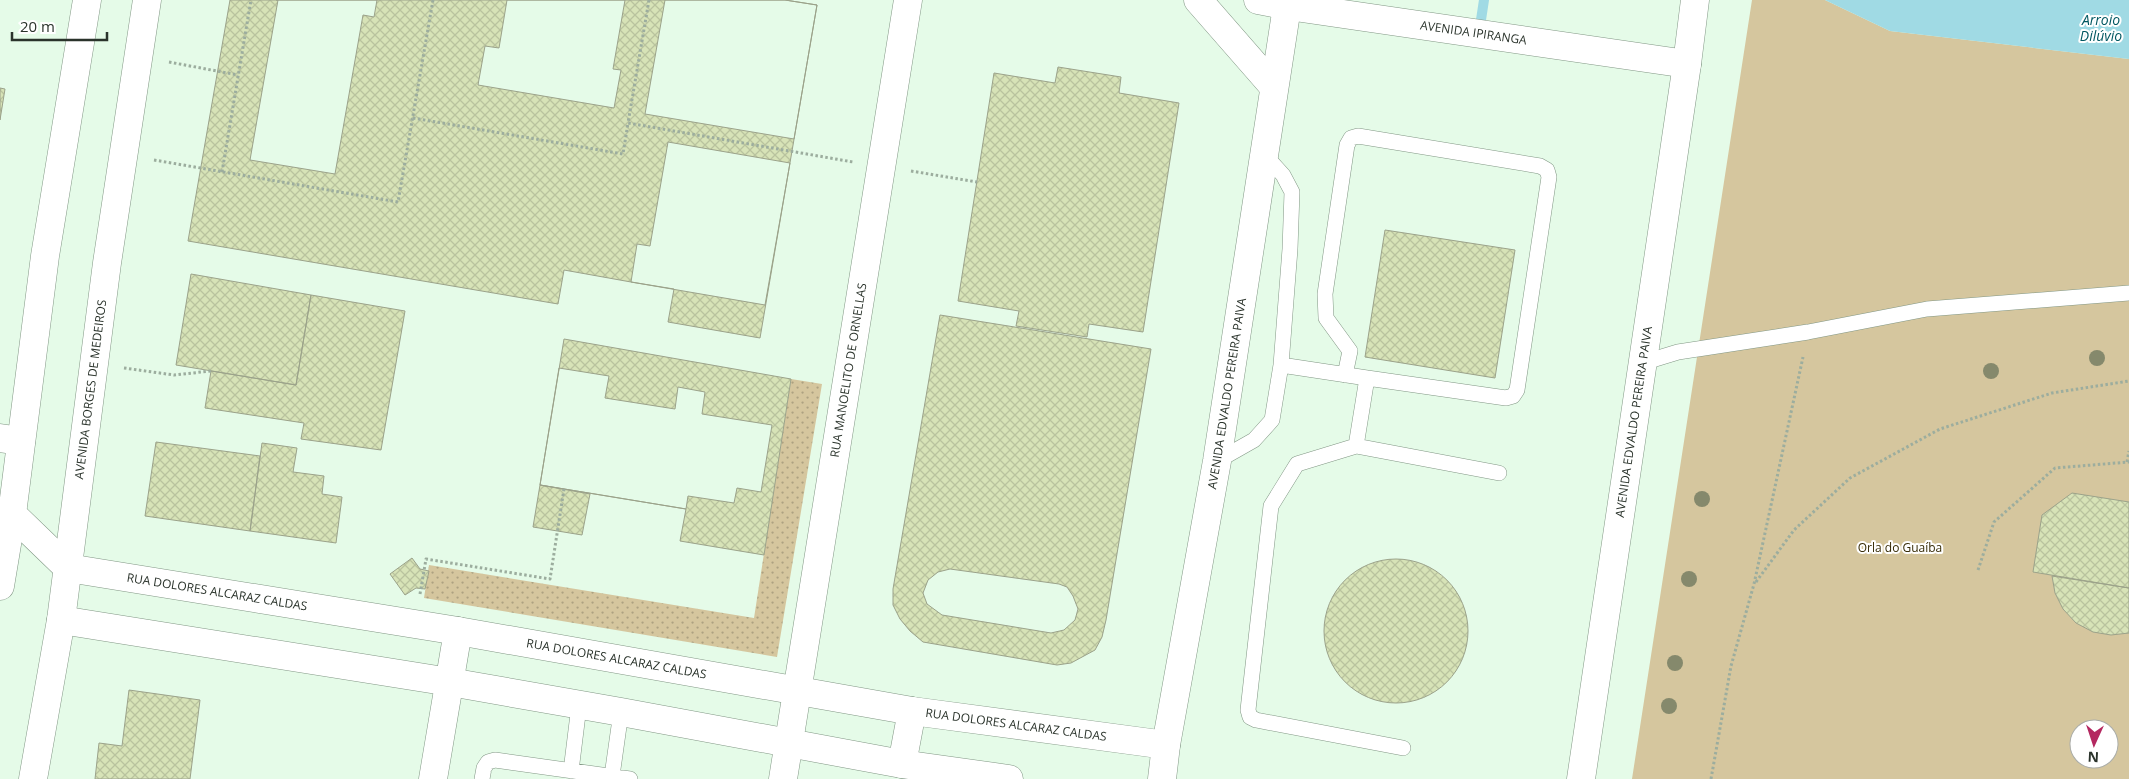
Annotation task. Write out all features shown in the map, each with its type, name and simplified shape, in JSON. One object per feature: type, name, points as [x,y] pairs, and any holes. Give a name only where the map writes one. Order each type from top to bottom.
[{"type":"main road","points":[[0,586],[12,514],[11,440],[46,256],[87,0]]},
{"type":"main road","name":"AVENIDA BORGES DE MEDEIROS","points":[[33,779],[61,620],[94,363],[147,0]]},
{"type":"main road","name":"RUA MANOELITO DE ORNELLAS","points":[[783,779],[908,0]]},
{"type":"main road","points":[[1198,0],[1274,87]]},
{"type":"main road","name":"AVENIDA IPIRANGA","points":[[1258,0],[1688,64]]},
{"type":"main road","name":"AVENIDA EDVALDO PEREIRA PAIVA","points":[[1162,779],[1166,745],[1217,461],[1288,3]]},
{"type":"main road","name":"AVENIDA EDVALDO PEREIRA PAIVA","points":[[1581,779],[1688,64],[1695,4]]},
{"type":"main road","points":[[12,514],[68,568]]},
{"type":"main road","name":"RUA DOLORES ALCARAZ CALDAS","points":[[68,568],[458,630],[912,711],[1166,745]]},
{"type":"main road","points":[[61,620],[450,682],[902,764],[1008,779]]},
{"type":"main road","points":[[433,779],[458,630]]},
{"type":"main road","points":[[902,764],[912,711]]},
{"type":"lane","points":[[1281,365],[1345,375],[1506,398],[1513,396],[1517,390],[1549,177],[1547,170],[1531,164],[1358,136],[1350,138],[1346,145],[1325,294],[1326,318],[1350,351],[1345,375]]},
{"type":"lane","points":[[1217,461],[1254,440],[1272,420],[1281,365],[1290,249],[1292,192],[1283,175],[1264,154]]},
{"type":"lane","points":[[1642,363],[1678,352],[1808,332],[1927,309],[2129,293]]},
{"type":"lane","points":[[1356,446],[1367,378]]},
{"type":"lane","points":[[1403,748],[1256,720],[1250,717],[1248,710],[1271,506],[1297,464],[1356,446],[1499,473]]},
{"type":"lane","points":[[571,771],[579,706]]},
{"type":"lane","points":[[611,778],[621,712]]},
{"type":"lane","points":[[482,779],[484,768],[488,762],[495,760],[611,778],[630,779]]},
{"type":"path","points":[[222,172],[251,0]]},
{"type":"path","points":[[180,164],[398,202],[433,0]]},
{"type":"path","points":[[413,118],[622,154],[649,0]]},
{"type":"path","points":[[197,67],[238,74]]},
{"type":"path","points":[[628,123],[828,157]]},
{"type":"path","points":[[1711,779],[1731,666],[1754,584],[1808,332]]},
{"type":"path","points":[[94,363],[174,375],[211,371]]},
{"type":"path","points":[[1754,584],[1794,530],[1850,478],[1940,428],[2052,393],[2129,381]]},
{"type":"path","points":[[1978,570],[1994,522],[2055,468],[2128,462],[2129,451]]},
{"type":"path","points":[[415,624],[426,559],[550,579],[564,489]]},
{"type":"green space","name":"Orla do Guaíba","points":[[1752,0],[1825,0],[1890,31],[2129,59],[2129,779],[1632,779]]},
{"type":"green space","points":[[791,379],[822,384],[777,657],[424,598],[429,565],[754,618]]},
{"type":"water","name":"Arroio Dilúvio","points":[[1825,0],[2129,0],[2129,59],[1890,31]]},
{"type":"building","points":[[230,0],[785,0],[817,5],[760,338],[668,322],[674,289],[564,270],[558,304],[188,241]]},
{"type":"building","points":[[278,0],[377,0],[374,17],[363,15],[335,174],[250,160]]},
{"type":"building","points":[[507,0],[625,0],[613,69],[621,70],[614,108],[478,85],[485,46],[499,48]]},
{"type":"building","points":[[665,0],[785,0],[817,5],[794,139],[645,114]]},
{"type":"building","points":[[1058,67],[1121,77],[1119,93],[1179,103],[1143,332],[1089,324],[1087,337],[1016,326],[1019,311],[958,301],[994,73],[1055,83]]},
{"type":"building","points":[[0,88],[5,89],[0,120]]},
{"type":"building","points":[[668,142],[790,163],[765,305],[631,282],[637,244],[650,246]]},
{"type":"building","points":[[1385,230],[1515,250],[1495,378],[1365,357]]},
{"type":"building","points":[[191,274],[311,295],[296,385],[176,365]]},
{"type":"building","points":[[311,295],[405,311],[381,450],[301,439],[304,423],[205,408],[211,371],[296,385]]},
{"type":"building","points":[[940,315],[1151,349],[1106,620],[1102,637],[1095,650],[1071,663],[1057,665],[923,642],[900,619],[893,605],[893,589]],"holes":[[[950,569],[1059,584],[1067,587],[1078,609],[1075,620],[1064,630],[1051,633],[942,615],[927,604],[923,593],[928,580],[938,572]]]},
{"type":"building","points":[[564,339],[791,379],[764,555],[680,541],[686,509],[540,485]]},
{"type":"building","points":[[559,368],[609,376],[605,398],[675,409],[678,387],[705,392],[702,414],[772,425],[761,492],[737,488],[734,503],[688,496],[686,509],[540,485]]},
{"type":"building","points":[[156,442],[260,456],[250,531],[145,516]]},
{"type":"building","points":[[262,443],[297,448],[293,472],[324,476],[322,494],[342,497],[336,543],[250,531]]},
{"type":"building","points":[[540,485],[590,494],[582,535],[533,527]]},
{"type":"building","points":[[2072,493],[2129,502],[2129,588],[2033,572],[2042,515]]},
{"type":"building","points":[[412,558],[420,569],[429,571],[425,589],[416,588],[405,595],[390,574]]},
{"type":"building","points":[[1396,559],[1410,560],[1424,565],[1436,571],[1447,580],[1456,591],[1462,603],[1467,617],[1467,645],[1462,659],[1456,671],[1447,682],[1436,691],[1424,697],[1410,702],[1396,703],[1382,702],[1368,697],[1356,691],[1345,682],[1336,671],[1330,659],[1325,645],[1324,631],[1325,617],[1330,603],[1336,591],[1345,580],[1356,571],[1368,565],[1382,560]]},
{"type":"building","points":[[2052,576],[2129,588],[2129,633],[2111,635],[2093,632],[2076,623],[2063,609],[2055,593]]},
{"type":"building","points":[[129,690],[200,700],[190,779],[95,779],[99,743],[122,746]]},
{"type":"waterway","points":[[1479,33],[1484,0]]}]
